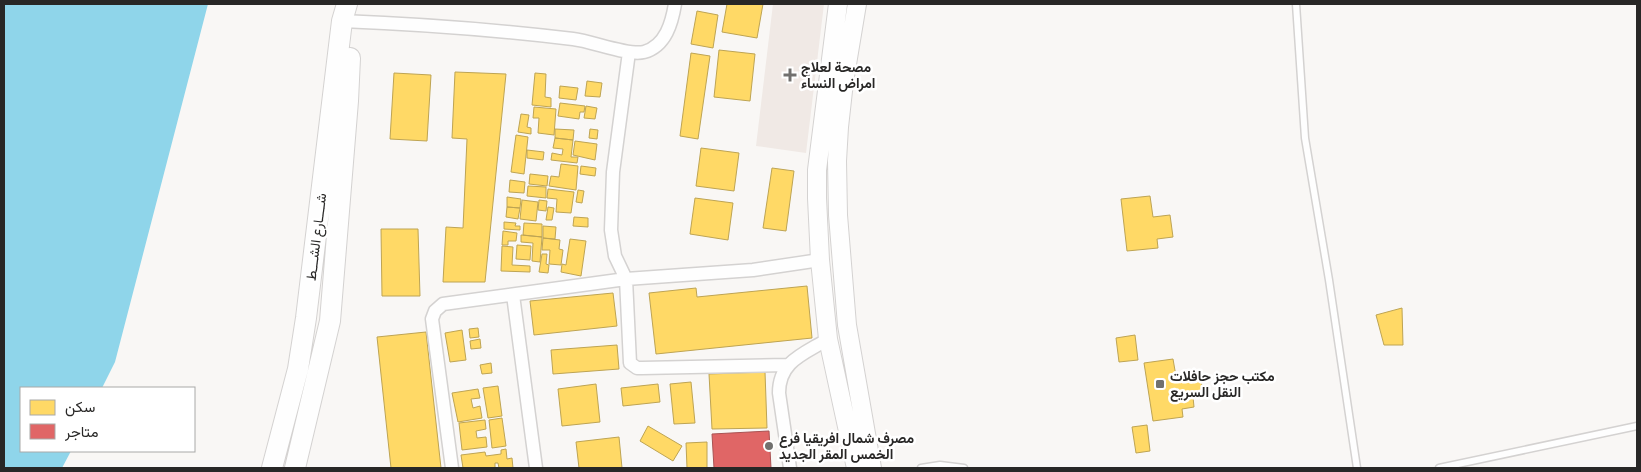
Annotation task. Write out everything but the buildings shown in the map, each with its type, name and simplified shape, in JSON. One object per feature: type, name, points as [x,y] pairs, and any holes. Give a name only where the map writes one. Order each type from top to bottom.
[{"type":"main road","name":"شــــارع الشـــط","points":[[272,468],[298,370],[347,12]]},
{"type":"main road","name":"شــــارع الشـــط","points":[[297,461],[330,321],[348,101],[347,12]]},
{"type":"main road","points":[[278,447],[297,461]]},
{"type":"street","points":[[347,12],[464,28],[576,39],[629,52],[643,52],[655,47],[665,35],[672,22],[675,4]]},
{"type":"street","points":[[838,4],[817,170],[820,260],[828,339],[856,468]]},
{"type":"street","points":[[857,4],[844,82],[839,127],[837,161],[838,215],[847,325],[872,468]]},
{"type":"street","points":[[629,52],[613,172],[611,230],[615,256],[626,279],[630,363],[633,366],[642,368],[787,365],[828,339]]},
{"type":"street","points":[[452,468],[432,319],[435,311],[443,304],[626,279],[753,270],[820,260]]},
{"type":"street","points":[[513,295],[536,468]]},
{"type":"street","points":[[787,365],[779,383],[779,393],[790,468]]},
{"type":"lane","points":[[1296,4],[1305,138],[1329,280],[1356,468]]},
{"type":"lane","points":[[1439,468],[1637,426]]},
{"type":"lane","points":[[922,468],[940,465],[964,468]]},
{"type":"shaded area","name":"مصحة لعلاج امراض النساء","points":[[773,4],[824,4],[806,153],[756,146]]},
{"type":"water","points":[[4,4],[208,4],[115,362],[102,387],[20,387],[20,452],[70,452],[62,468],[4,468]]},
{"type":"place","name":"مصحة لعلاج امراض النساء","points":[[790,75]]},
{"type":"place","name":"مكتب حجز حافلات النقل السريع","points":[[1160,384]]},
{"type":"place","name":"مصرف شمال افريقيا فرع الخمس المقر الجديد","points":[[769,446]]}]
